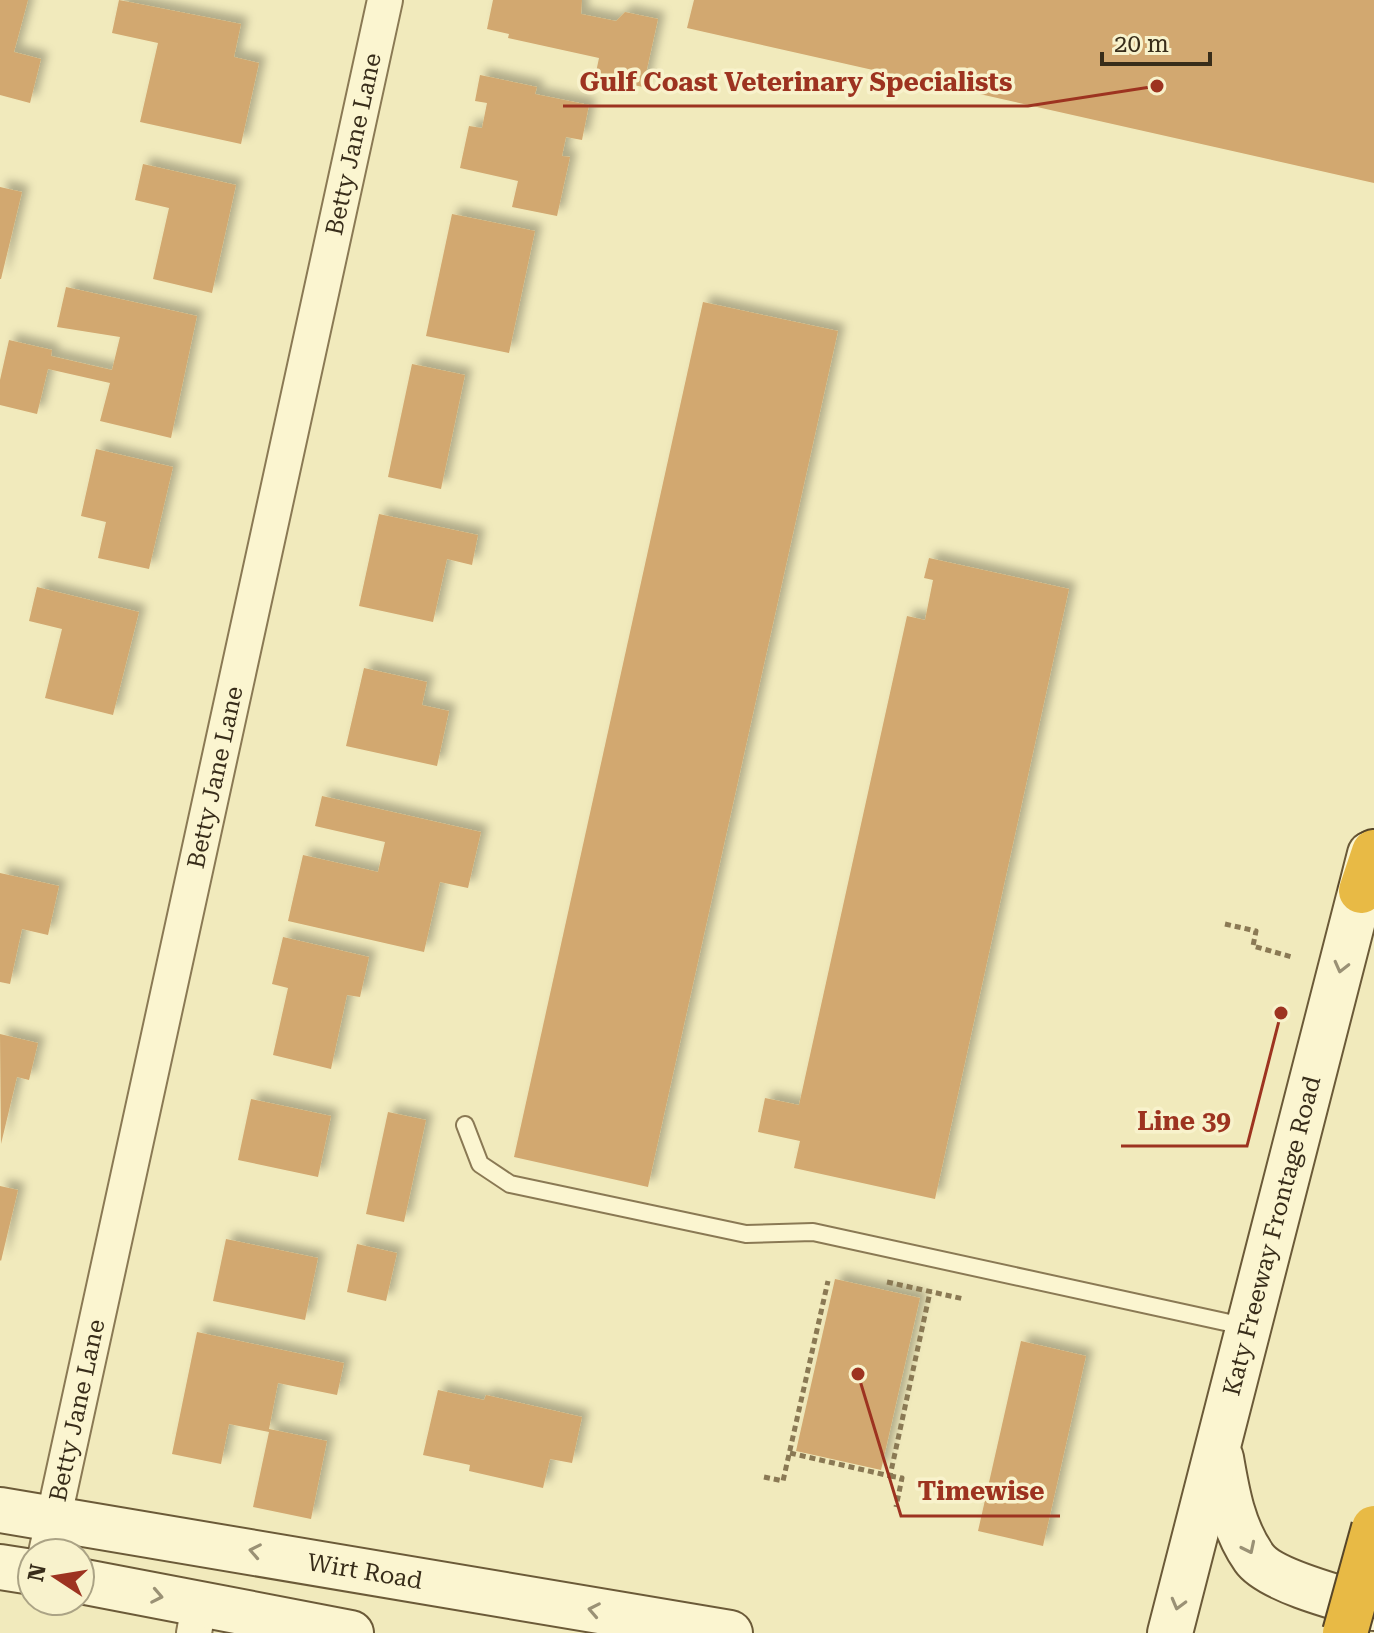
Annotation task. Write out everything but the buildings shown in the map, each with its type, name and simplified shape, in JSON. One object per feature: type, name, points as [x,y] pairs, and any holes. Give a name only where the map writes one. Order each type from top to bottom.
[{"type":"highway","points":[[1345,1633],[1374,1528]]},
{"type":"main road","name":"Katy Freeway Frontage Road","points":[[1170,1633],[1374,840]]},
{"type":"main road","points":[[1219,1447],[1229,1507],[1255,1560],[1308,1589],[1374,1608]]},
{"type":"main road","name":"Wirt Road","points":[[0,1510],[50,1535],[636,1626],[709,1632]]},
{"type":"main road","points":[[96,1586],[197,1619],[351,1633]]},
{"type":"street","name":"Betty Jane Lane","points":[[50,1535],[385,0]]},
{"type":"lane","points":[[465,1125],[480,1164],[510,1184],[746,1234],[813,1232],[1250,1327]]},
{"type":"path","points":[[1225,924],[1256,931],[1253,946],[1292,957]]},
{"type":"path","points":[[764,1477],[783,1481],[828,1281]]},
{"type":"path","points":[[887,1282],[964,1299]]},
{"type":"path","points":[[890,1476],[930,1292]]},
{"type":"path","points":[[790,1453],[902,1478],[896,1507]]},
{"type":"place","name":"Gulf Coast Veterinary Specialists","points":[[1157,86]]},
{"type":"place","name":"Line 39","points":[[1281,1013]]},
{"type":"place","name":"Timewise","points":[[858,1374]]}]
